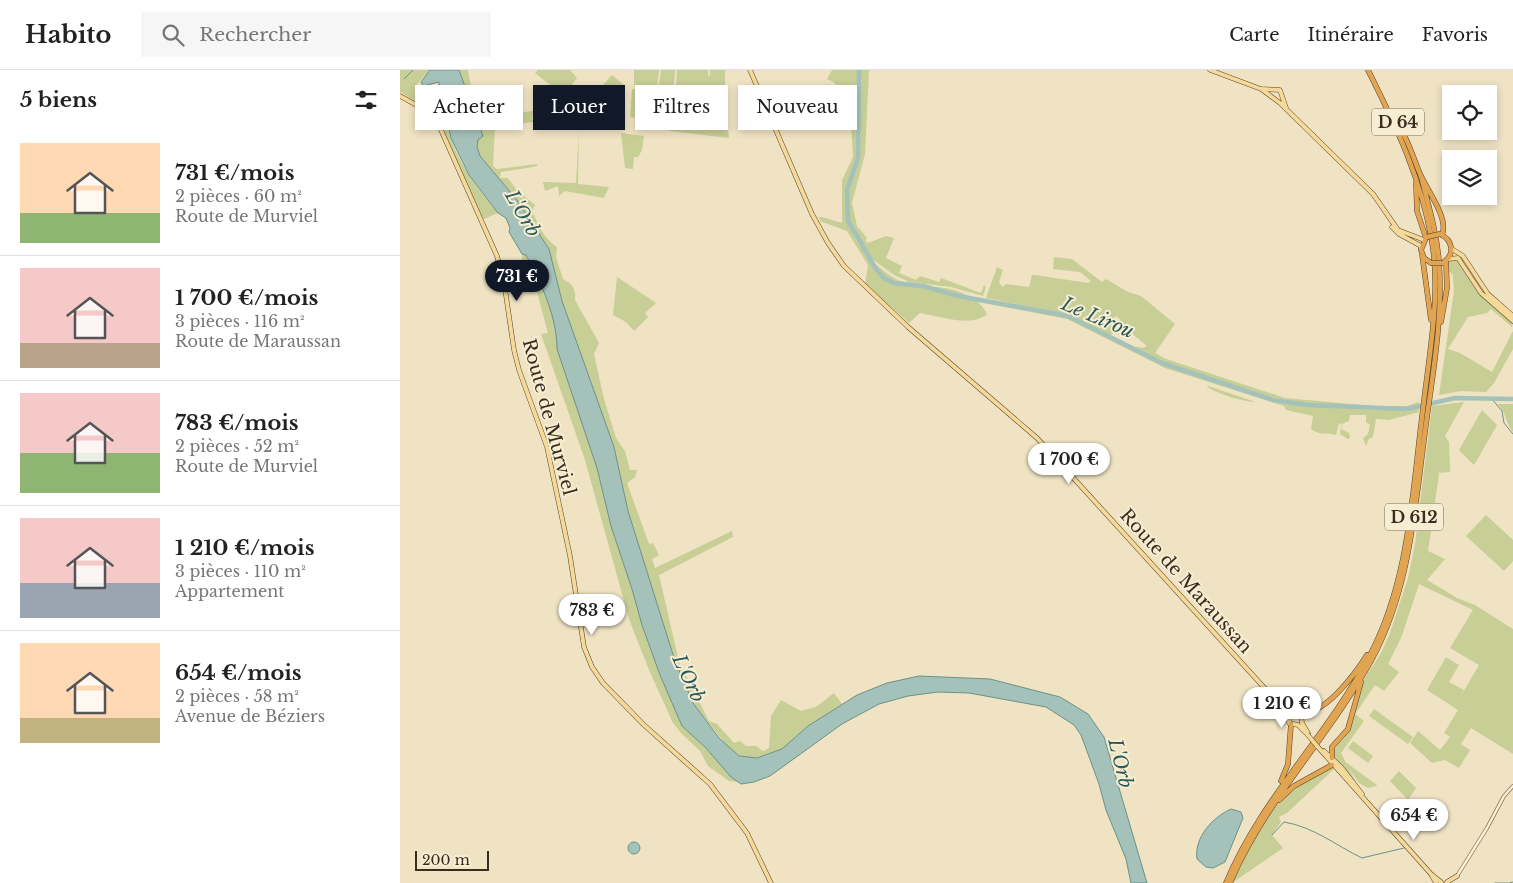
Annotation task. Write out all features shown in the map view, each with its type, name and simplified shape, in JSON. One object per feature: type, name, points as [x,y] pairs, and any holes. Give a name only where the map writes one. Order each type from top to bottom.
[{"type":"highway","name":"D 64","points":[[1370,70],[1418,175],[1441,216],[1443,231],[1441,235]]},
{"type":"highway","name":"D 64","points":[[1418,175],[1417,212],[1426,238]]},
{"type":"highway","points":[[1418,175],[1437,243],[1439,261],[1438,335]]},
{"type":"highway","points":[[1418,175],[1434,261],[1431,340]]},
{"type":"highway","points":[[1441,235],[1450,242],[1452,249],[1446,261],[1431,263],[1421,252],[1426,238],[1441,235]]},
{"type":"highway","name":"D 612","points":[[1261,818],[1367,667],[1389,623],[1403,578],[1412,534],[1431,340],[1426,274],[1421,252]]},
{"type":"highway","name":"D 612","points":[[1427,393],[1446,288],[1446,261]]},
{"type":"highway","name":"D 612","points":[[1228,883],[1261,818],[1352,684],[1379,637],[1393,602],[1404,559],[1424,418]]},
{"type":"highway","points":[[1296,711],[1309,713],[1322,707],[1357,669],[1379,637]]},
{"type":"highway","points":[[1332,758],[1332,747],[1348,729],[1356,695],[1367,667]]},
{"type":"highway","points":[[1261,818],[1287,768],[1291,724]]},
{"type":"highway","points":[[1261,818],[1283,794],[1332,764]]},
{"type":"main road","name":"Route de Maraussan","points":[[751,70],[817,218],[848,270],[897,317],[1042,443],[1288,715]]},
{"type":"main road","points":[[1210,70],[1261,89],[1271,96],[1374,199],[1395,231],[1421,246],[1421,252]]},
{"type":"main road","points":[[1261,89],[1281,91],[1282,98],[1291,116]]},
{"type":"main road","points":[[1271,96],[1273,90]]},
{"type":"main road","name":"Route de Murviel","points":[[401,98],[429,112],[437,122],[490,240],[502,274],[519,370],[547,447],[570,556],[584,647],[592,667],[603,684],[644,725],[710,784],[747,833],[771,883]]},
{"type":"main road","points":[[1274,101],[1282,98]]},
{"type":"main road","points":[[1356,180],[1378,200],[1401,233],[1426,238]]},
{"type":"main road","points":[[1452,249],[1463,256],[1488,294],[1513,316]]},
{"type":"main road","points":[[1446,261],[1458,258],[1481,293],[1513,320]]},
{"type":"main road","points":[[1283,708],[1296,711],[1302,715],[1302,722],[1317,746],[1439,883],[1448,882],[1456,876]]},
{"type":"main road","points":[[1296,711],[1288,715],[1291,724],[1298,725],[1308,733]]},
{"type":"main road","points":[[1298,725],[1302,722]]},
{"type":"main road","points":[[1317,746],[1332,758],[1382,820]]},
{"type":"main road","points":[[1452,883],[1456,876]]},
{"type":"street","points":[[1456,876],[1487,828],[1504,796],[1513,786]]},
{"type":"green space","points":[[400,70],[430,70],[415,85],[415,101],[400,92]]},
{"type":"green space","points":[[459,70],[468,70],[471,85],[464,85]]},
{"type":"green space","points":[[538,70],[570,70],[577,78],[572,85],[550,85],[535,73]]},
{"type":"green space","points":[[634,70],[659,70],[657,85],[634,86]]},
{"type":"green space","points":[[661,70],[675,70],[674,85],[659,85]]},
{"type":"green space","points":[[677,70],[708,70],[708,75],[710,76],[710,70],[725,70],[725,85],[676,85]]},
{"type":"green space","points":[[832,70],[869,70],[865,154],[852,203],[857,226],[867,238],[865,241],[868,243],[886,236],[894,238],[886,258],[902,266],[899,273],[916,280],[920,276],[939,282],[941,278],[981,293],[984,285],[986,287],[983,296],[951,287],[909,282],[894,275],[872,259],[848,223],[858,243],[873,261],[901,282],[915,287],[950,289],[972,298],[978,302],[987,314],[981,318],[964,321],[920,313],[909,323],[865,284],[868,265],[847,231],[820,221],[819,217],[822,217],[842,223],[842,180],[853,157],[851,130],[857,130],[857,85],[836,85],[827,79]]},
{"type":"green space","points":[[612,75],[624,85],[603,85]]},
{"type":"green space","points":[[632,89],[635,89],[635,118],[630,117]]},
{"type":"green space","points":[[533,111],[533,122],[523,123],[523,112]]},
{"type":"green space","points":[[443,130],[449,130],[455,149],[469,175],[498,213],[484,219],[479,212]]},
{"type":"green space","points":[[481,130],[495,130],[493,166],[497,169],[537,164],[537,166],[533,167],[501,172],[500,178],[508,178],[516,189],[535,205],[532,211],[539,226],[548,240],[557,247],[556,257],[563,279],[573,287],[575,300],[599,343],[594,354],[604,399],[616,438],[625,451],[630,470],[637,470],[635,477],[627,483],[649,544],[653,543],[659,555],[652,559],[655,568],[732,531],[733,537],[659,575],[679,662],[709,721],[717,724],[734,743],[740,741],[746,746],[756,746],[763,751],[769,748],[771,716],[781,700],[801,711],[816,707],[834,693],[842,704],[808,726],[782,749],[757,758],[739,756],[730,750],[693,703],[675,661],[628,511],[614,447],[562,301],[549,249],[517,200],[480,156],[477,147],[478,140],[483,136]]},
{"type":"green space","points":[[579,130],[578,184],[609,187],[604,198],[565,191],[559,196],[558,186],[545,191],[543,182],[576,183]]},
{"type":"green space","points":[[668,130],[728,130],[729,138]]},
{"type":"green space","points":[[621,133],[644,136],[642,150],[638,157],[634,157],[633,169],[625,168]]},
{"type":"green space","points":[[522,254],[526,255],[532,266],[552,312],[557,337],[557,349],[597,468],[611,526],[660,675],[680,721],[737,782],[729,781],[708,766],[700,751],[673,723],[649,670],[629,619],[585,460],[541,334],[548,333],[537,292],[522,263]]},
{"type":"green space","points":[[1450,255],[1458,259],[1474,285],[1513,322],[1512,327],[1491,309],[1487,313],[1468,317],[1448,349],[1460,353],[1492,372],[1513,331],[1513,349],[1494,383],[1486,392],[1461,391],[1439,395],[1454,291],[1453,275],[1441,264]]},
{"type":"green space","points":[[1054,257],[1072,259],[1102,282],[1106,279],[1128,292],[1141,296],[1175,324],[1155,353],[1166,359],[1285,398],[1373,406],[1407,406],[1419,402],[1419,405],[1407,408],[1372,407],[1309,403],[1269,397],[1163,362],[1134,346],[1143,348],[1147,346],[1119,323],[1120,319],[1116,316],[1112,321],[1113,334],[1110,335],[1069,315],[986,298],[997,267],[1003,270],[999,282],[1002,287],[1006,284],[1029,287],[1032,275],[1088,283],[1091,281],[1080,272],[1053,269]]},
{"type":"green space","points":[[617,277],[656,303],[645,313],[648,317],[634,331],[626,322],[613,315]]},
{"type":"green space","points":[[988,302],[1069,318],[1163,364],[1269,399],[1310,405],[1376,410],[1407,410],[1419,407],[1419,412],[1389,420],[1376,419],[1373,437],[1369,439],[1366,446],[1363,438],[1368,434],[1370,424],[1366,423],[1366,415],[1350,415],[1349,421],[1342,424],[1341,429],[1349,433],[1350,438],[1348,439],[1340,434],[1341,424],[1339,423],[1336,435],[1318,432],[1311,429],[1313,416],[1286,410],[1284,406],[1165,368],[1067,319],[989,304]]},
{"type":"green space","points":[[1208,386],[1256,402],[1231,397],[1212,390]]},
{"type":"green space","points":[[1464,402],[1445,436],[1449,442],[1450,472],[1437,473],[1439,474],[1428,551],[1445,559],[1427,580],[1457,598],[1475,605],[1513,629],[1513,754],[1471,728],[1461,744],[1470,750],[1459,768],[1445,760],[1432,763],[1410,743],[1418,731],[1440,750],[1450,737],[1444,733],[1458,710],[1427,690],[1446,657],[1459,665],[1449,682],[1464,690],[1455,706],[1479,665],[1450,648],[1473,610],[1419,584],[1401,638],[1388,664],[1399,672],[1384,691],[1375,685],[1355,714],[1364,721],[1341,753],[1357,784],[1334,759],[1334,750],[1348,733],[1361,684],[1381,653],[1390,633],[1408,578],[1415,544],[1432,406]]},
{"type":"green space","points":[[1497,404],[1513,404],[1513,432],[1502,410]]},
{"type":"green space","points":[[1482,410],[1497,425],[1474,465],[1459,450]]},
{"type":"green space","points":[[1486,515],[1513,540],[1513,561],[1504,571],[1466,536]]},
{"type":"green space","points":[[1374,709],[1413,737],[1408,744],[1369,716]]},
{"type":"green space","points":[[1353,741],[1373,756],[1368,763],[1348,748]]},
{"type":"green space","points":[[1344,761],[1377,785],[1368,788],[1359,783]]},
{"type":"green space","points":[[1330,766],[1334,769],[1287,813],[1279,817],[1281,822],[1272,835],[1283,848],[1232,883],[1258,832],[1273,808],[1297,785]]},
{"type":"green space","points":[[1399,771],[1416,788],[1408,800],[1390,781]]},
{"type":"water","points":[[430,70],[459,70],[464,85],[439,85],[439,82],[422,85],[421,82]]},
{"type":"water","name":"L'Orb","points":[[449,130],[481,130],[483,136],[478,140],[477,147],[480,156],[517,200],[549,249],[562,301],[614,447],[628,511],[675,661],[693,703],[719,738],[739,756],[757,758],[782,749],[808,726],[857,695],[887,683],[919,676],[990,679],[1060,697],[1088,714],[1104,737],[1147,883],[1131,883],[1126,859],[1106,810],[1099,784],[1081,735],[1074,725],[1046,707],[969,693],[938,692],[908,696],[879,704],[842,724],[770,776],[754,782],[741,784],[731,777],[705,747],[682,726],[660,675],[642,625],[611,526],[597,468],[557,349],[554,324],[547,300],[526,255],[522,254],[509,232],[510,228],[506,218],[498,213],[469,175],[451,138]]},
{"type":"water","points":[[1231,809],[1241,812],[1243,818],[1225,862],[1213,868],[1206,867],[1197,859],[1197,851],[1202,836],[1218,817]]},
{"type":"water","points":[[632,842],[636,842],[640,848],[636,854],[632,854],[628,850],[628,846]]},
{"type":"waterway","points":[[404,79],[413,70]]},
{"type":"waterway","name":"Le Lirou","points":[[859,70],[858,158],[847,190],[848,221],[876,269],[884,278],[894,283],[923,286],[958,296],[1068,316],[1162,363],[1273,400],[1309,405],[1407,409],[1455,398],[1513,399]]},
{"type":"waterway","points":[[1491,398],[1502,411],[1504,423],[1513,434]]},
{"type":"waterway","points":[[1272,835],[1284,822],[1315,832],[1362,858],[1404,848]]},
{"type":"waterway","points":[[1509,883],[1513,882]]},
{"type":"waterway","points":[[1495,883],[1508,883]]}]
